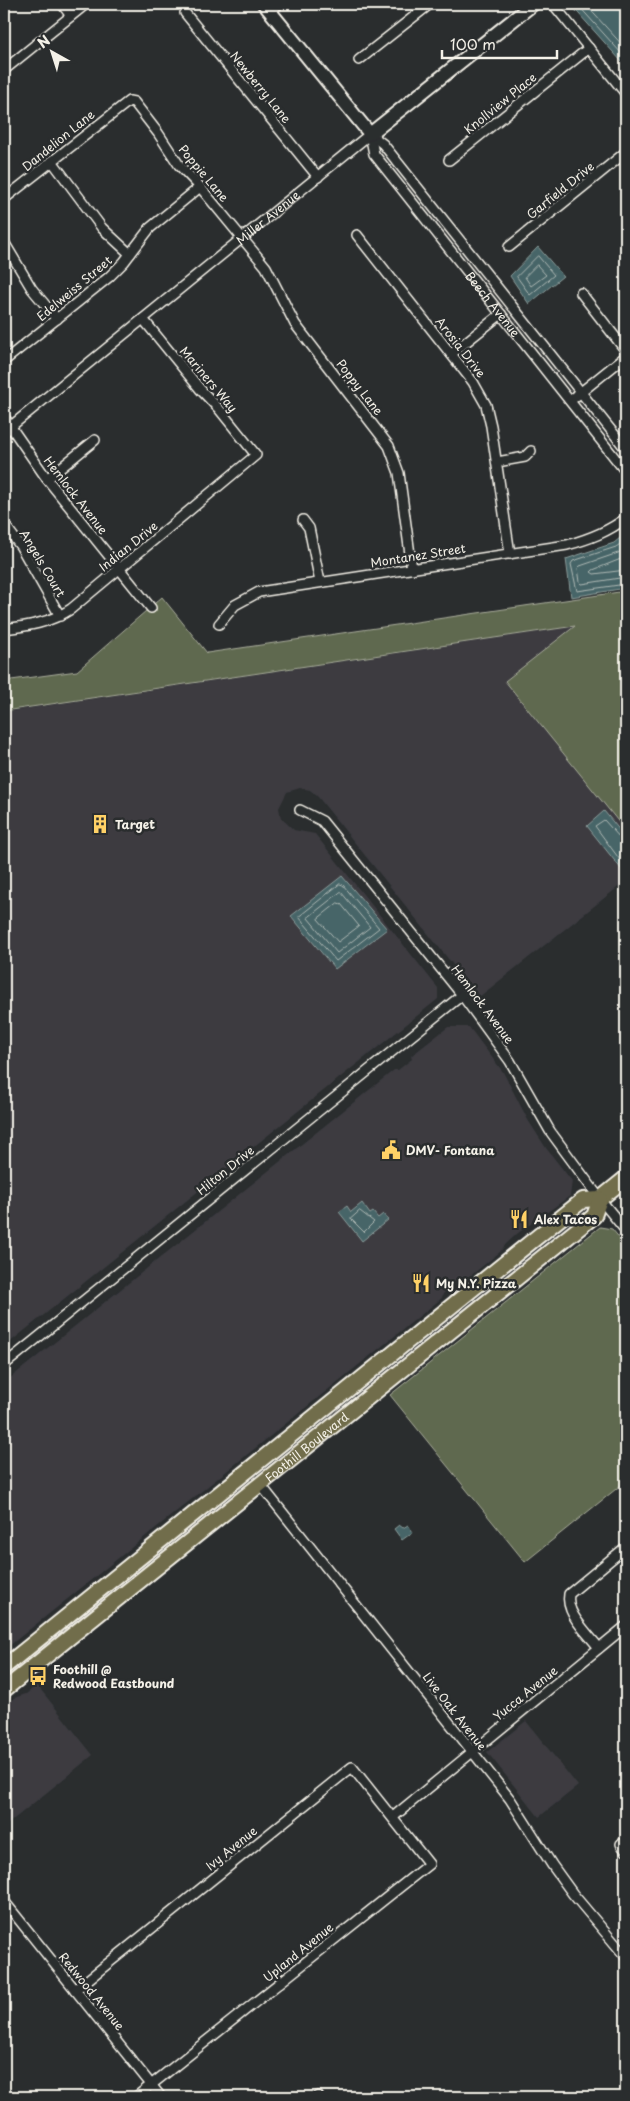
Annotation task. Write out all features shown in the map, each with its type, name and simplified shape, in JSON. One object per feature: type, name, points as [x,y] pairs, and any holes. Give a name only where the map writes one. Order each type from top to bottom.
[{"type":"main road","name":"Foothill Boulevard","points":[[4,1690],[594,1216],[600,1199],[626,1178]]},
{"type":"main road","name":"Foothill Boulevard","points":[[4,1667],[583,1200],[600,1199]]},
{"type":"street","points":[[62,4],[71,16]]},
{"type":"street","points":[[4,70],[86,4]]},
{"type":"street","points":[[359,60],[430,4]]},
{"type":"street","name":"Miller Avenue","points":[[7,429],[533,4]]},
{"type":"street","points":[[553,4],[626,94]]},
{"type":"street","name":"Beech Avenue","points":[[271,6],[370,134],[383,144],[626,449]]},
{"type":"street","name":"Newberry Lane","points":[[185,13],[318,177]]},
{"type":"street","name":"Knollview Place","points":[[449,160],[589,48]]},
{"type":"street","name":"Dandelion Lane","points":[[4,199],[129,100]]},
{"type":"street","name":"Poppie Lane","points":[[129,100],[140,108],[158,133],[173,159],[200,187],[243,238]]},
{"type":"street","name":"Beech Avenue","points":[[370,134],[374,154],[626,472]]},
{"type":"street","name":"Garfield Drive","points":[[509,248],[626,152]]},
{"type":"street","points":[[52,161],[102,228],[130,254]]},
{"type":"street","name":"Edelweiss Street","points":[[4,362],[109,277],[150,228],[200,187]]},
{"type":"street","name":"Arosia Drive","points":[[358,235],[474,382],[486,405],[497,462],[510,554]]},
{"type":"street","name":"Poppy Lane","points":[[243,238],[266,267],[295,324],[389,446],[399,473],[412,569]]},
{"type":"street","points":[[4,242],[32,289],[58,319]]},
{"type":"street","points":[[581,293],[626,350]]},
{"type":"street","points":[[451,354],[501,314]]},
{"type":"street","name":"Mariners Way","points":[[143,318],[200,390],[256,455]]},
{"type":"street","points":[[570,401],[626,356]]},
{"type":"street","name":"Hemlock Avenue","points":[[4,418],[7,429],[151,608]]},
{"type":"street","points":[[47,479],[95,440]]},
{"type":"street","points":[[497,462],[525,457],[531,451]]},
{"type":"street","name":"Indian Drive","points":[[4,629],[37,624],[60,616],[120,569],[256,455]]},
{"type":"street","name":"Montanez Street","points":[[219,624],[235,605],[249,596],[269,589],[550,549],[583,541],[613,528],[626,518]]},
{"type":"street","points":[[303,520],[309,528],[320,582]]},
{"type":"street","name":"Angels Court","points":[[4,524],[21,547],[60,616]]},
{"type":"street","name":"Hemlock Avenue","points":[[300,810],[322,821],[462,995],[510,1061],[545,1123],[600,1199],[626,1231]]},
{"type":"street","name":"Hilton Drive","points":[[4,1365],[462,995]]},
{"type":"street","name":"Live Oak Avenue","points":[[260,1484],[510,1799],[573,1894],[626,1956]]},
{"type":"street","points":[[599,1648],[572,1614],[567,1604],[569,1594],[626,1547]]},
{"type":"street","name":"Yucca Avenue","points":[[393,1817],[626,1626]]},
{"type":"street","name":"Ivy Avenue","points":[[75,1990],[352,1767],[393,1817]]},
{"type":"street","name":"Upland Avenue","points":[[136,2097],[429,1864],[393,1817]]},
{"type":"street","name":"Redwood Avenue","points":[[4,1901],[161,2097]]},
{"type":"shaded area","points":[[577,626],[506,681],[626,831],[626,881],[479,997],[318,797],[310,790],[300,788],[287,792],[279,808],[281,818],[294,830],[315,834],[438,988],[438,999],[4,1347],[4,712]]},
{"type":"shaded area","points":[[448,1027],[469,1027],[503,1072],[528,1120],[546,1148],[572,1181],[570,1196],[518,1233],[500,1252],[458,1286],[453,1285],[443,1294],[442,1298],[4,1650],[4,1383],[394,1070],[398,1070],[412,1059],[411,1056]]},
{"type":"shaded area","points":[[37,1685],[93,1755],[4,1827],[4,1706],[14,1698],[26,1694]]},
{"type":"shaded area","points":[[526,1721],[578,1786],[539,1817],[487,1752]]},
{"type":"green space","points":[[626,591],[626,831],[505,681],[575,626],[4,711],[4,681],[77,671],[162,597],[207,653]]},
{"type":"green space","points":[[600,1227],[612,1229],[626,1246],[626,1481],[525,1562],[390,1395]]},
{"type":"water","points":[[570,4],[626,4],[626,59],[622,62]]},
{"type":"water","points":[[538,247],[563,276],[529,304],[510,276]]},
{"type":"water","points":[[626,533],[626,588],[571,597],[566,559],[614,543]]},
{"type":"water","points":[[604,811],[626,838],[626,875],[587,826]]},
{"type":"water","points":[[342,876],[387,929],[335,969],[291,916]]},
{"type":"water","points":[[362,1203],[370,1214],[373,1212],[378,1218],[383,1214],[388,1220],[362,1241],[339,1212],[347,1206],[351,1212]]},
{"type":"water","points":[[399,1525],[403,1528],[408,1525],[413,1532],[402,1540],[394,1529]]},
{"type":"place","name":"Target","points":[[100,824]]},
{"type":"place","name":"DMV- Fontana","points":[[391,1150]]},
{"type":"place","name":"Alex Tacos","points":[[519,1219]]},
{"type":"place","name":"My N.Y. Pizza","points":[[421,1283]]},
{"type":"place","name":"Foothill @ Redwood Eastbound","points":[[38,1676]]}]
